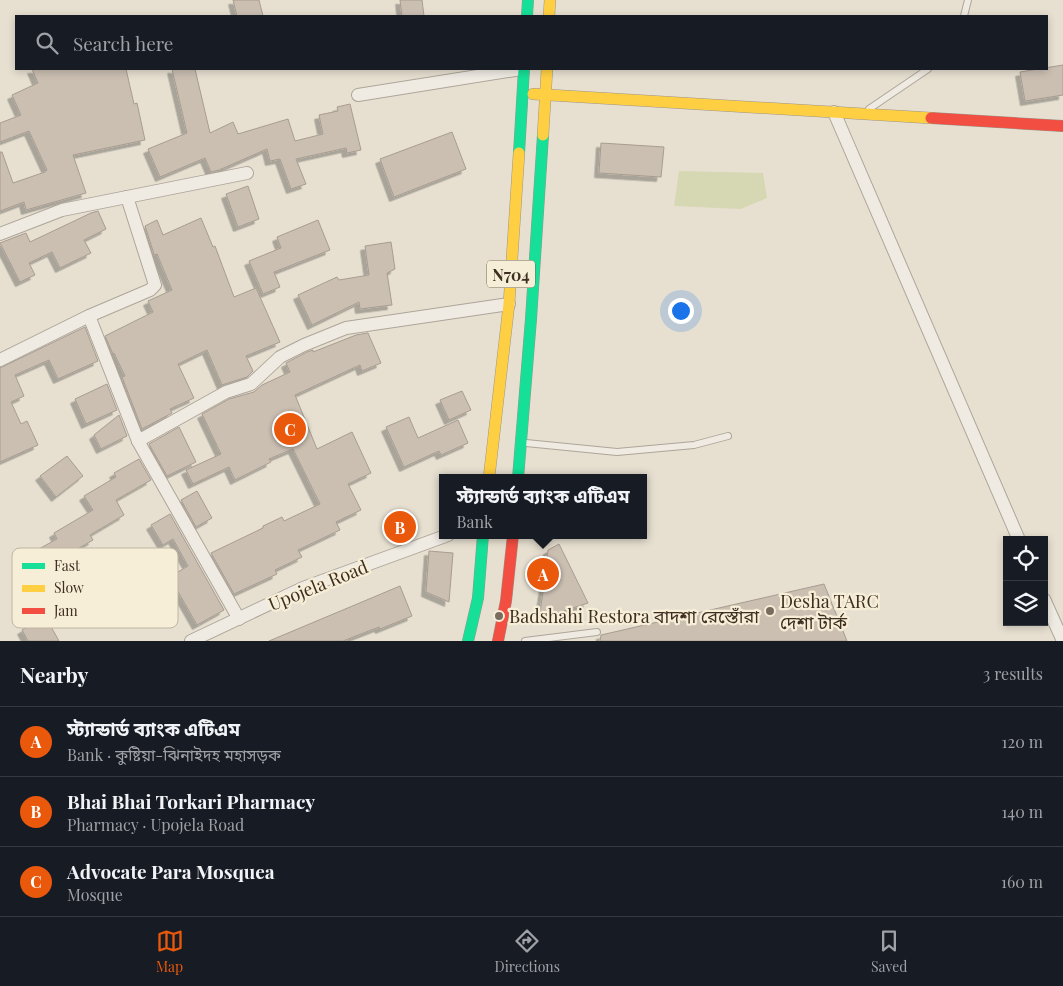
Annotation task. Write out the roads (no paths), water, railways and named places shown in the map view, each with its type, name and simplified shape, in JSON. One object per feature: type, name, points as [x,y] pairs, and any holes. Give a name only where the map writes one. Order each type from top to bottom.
[{"type":"main road","points":[[527,15],[528,0]]},
{"type":"main road","points":[[549,15],[550,0]]},
{"type":"main road","name":"N704","points":[[489,474],[509,304],[522,70]]},
{"type":"main road","name":"N704","points":[[518,474],[531,319],[547,70]]},
{"type":"main road","points":[[522,93],[1063,126]]},
{"type":"main road","points":[[468,641],[478,598],[483,539]]},
{"type":"main road","points":[[498,641],[506,601],[513,539]]},
{"type":"street","points":[[358,95],[516,70]]},
{"type":"street","points":[[834,112],[1017,536]]},
{"type":"street","points":[[0,234],[62,210],[247,173]]},
{"type":"street","points":[[0,360],[89,316],[150,290],[154,286],[128,197]]},
{"type":"street","points":[[138,441],[226,392],[251,384],[280,357],[304,344],[346,328],[509,304]]},
{"type":"street","points":[[89,316],[138,441],[239,619]]},
{"type":"street","name":"Upojela Road","points":[[191,641],[303,588],[439,538]]},
{"type":"street","points":[[1048,607],[1063,641]]},
{"type":"lane","points":[[964,15],[968,0]]},
{"type":"lane","points":[[862,113],[926,70]]},
{"type":"lane","points":[[520,442],[617,452],[694,445],[728,436]]},
{"type":"lane","points":[[525,641],[597,632]]},
{"type":"place","name":"Advocate Para Mosquea","points":[[290,429]]},
{"type":"place","name":"Bhai Bhai Torkari Pharmacy","points":[[400,527]]},
{"type":"place","name":"স্ট্যান্ডার্ড ব্যাংক এটিএম","points":[[543,574]]},
{"type":"place","name":"Desha TARC দেশা টার্ক","points":[[770,611]]},
{"type":"place","name":"Badshahi Restora বাদশা রেস্তোঁরা","points":[[499,616]]}]
